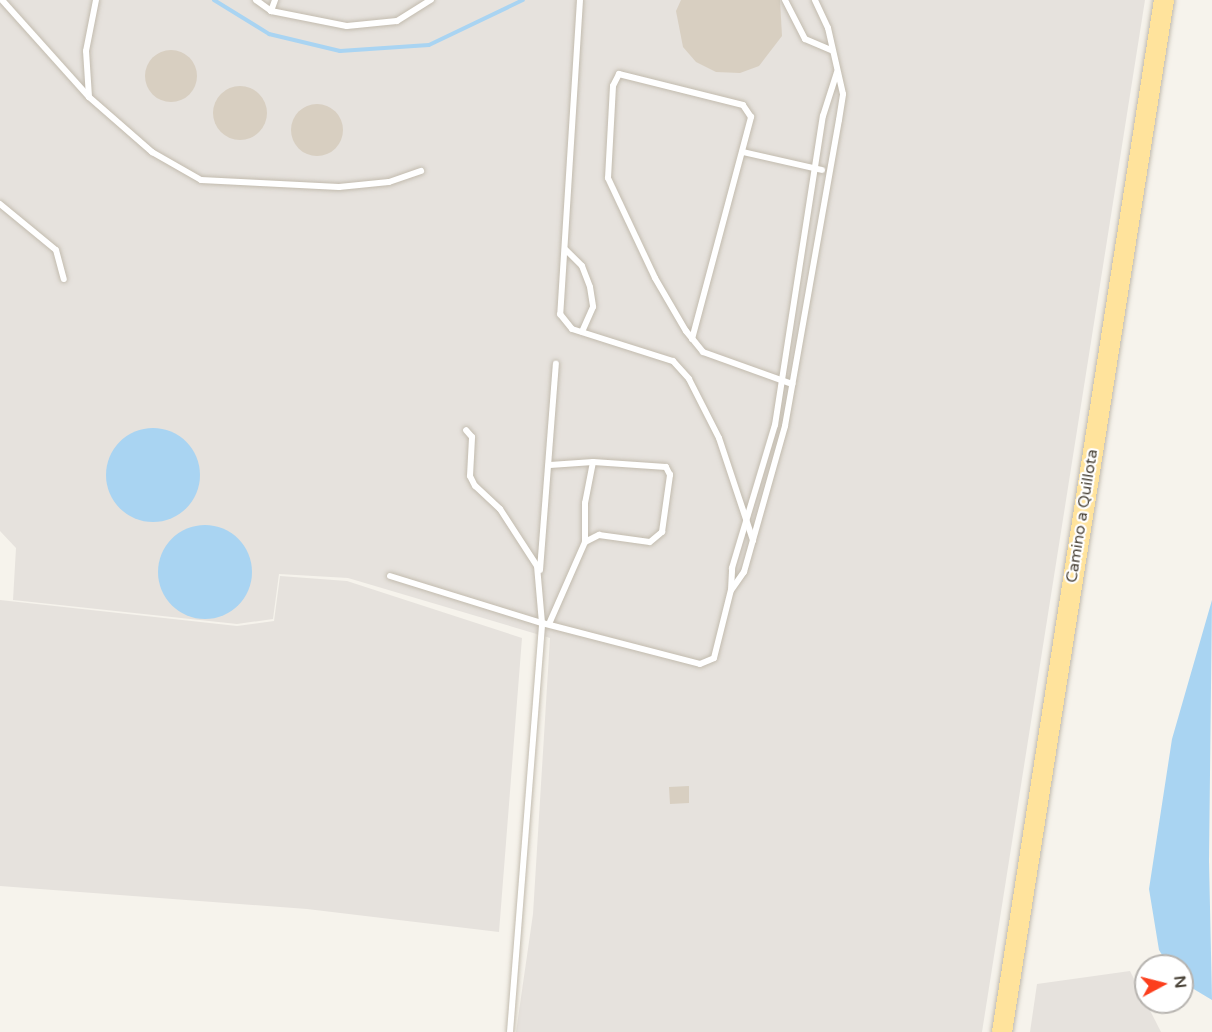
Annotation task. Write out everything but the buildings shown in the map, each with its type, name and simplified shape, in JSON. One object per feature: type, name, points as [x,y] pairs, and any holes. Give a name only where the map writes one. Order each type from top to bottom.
[{"type":"main road","name":"Camino a Quillota","points":[[1002,1032],[1164,0]]},
{"type":"lane","points":[[2,0],[89,97],[152,152],[201,180],[339,187],[389,182],[421,171]]},
{"type":"lane","points":[[89,97],[86,51],[96,0]]},
{"type":"lane","points":[[256,0],[271,11],[347,26],[397,21],[431,0]]},
{"type":"lane","points":[[271,11],[274,0]]},
{"type":"lane","points":[[580,0],[560,314],[572,329],[652,351],[673,362],[689,379],[719,438],[745,524],[753,540]]},
{"type":"lane","points":[[785,0],[805,39],[833,51]]},
{"type":"lane","points":[[731,590],[744,572],[780,448],[827,171],[843,94],[833,51],[814,0]]},
{"type":"lane","points":[[390,576],[545,623],[700,664],[714,658],[731,590],[732,568],[776,425],[818,169],[827,95],[837,72]]},
{"type":"lane","points":[[692,339],[751,117],[743,105],[623,73],[615,76],[608,178],[655,278],[692,339],[703,352],[792,384]]},
{"type":"lane","points":[[743,152],[827,171]]},
{"type":"lane","points":[[0,204],[56,250],[64,279]]},
{"type":"lane","points":[[565,249],[582,266],[590,286],[593,307],[582,332]]},
{"type":"lane","points":[[510,1032],[545,623],[539,574],[550,465],[556,364]]},
{"type":"lane","points":[[466,430],[472,437],[470,476],[475,486],[531,552],[539,574]]},
{"type":"lane","points":[[550,465],[593,462],[655,463],[670,474],[662,532],[650,542],[599,535],[585,542]]},
{"type":"lane","points":[[545,623],[585,542],[585,503],[593,462]]},
{"type":"shaded area","points":[[0,0],[1145,0],[982,1032],[516,1032],[533,914],[550,638],[348,578],[279,574],[273,619],[237,624],[13,600],[16,548],[0,531]]},
{"type":"shaded area","points":[[280,576],[347,581],[522,638],[499,932],[307,909],[0,886],[0,600],[237,626],[274,621]]},
{"type":"shaded area","points":[[1130,971],[1134,979],[1134,1014],[1152,1014],[1161,1032],[1030,1032],[1037,984]]},
{"type":"water","points":[[153,428],[171,432],[186,442],[196,457],[200,475],[196,493],[186,508],[171,518],[153,522],[135,518],[120,508],[110,493],[106,475],[110,457],[120,442],[135,432]]},
{"type":"water","points":[[205,525],[223,528],[238,539],[249,554],[252,572],[249,590],[238,605],[223,616],[205,619],[187,616],[172,605],[161,590],[158,572],[161,554],[172,539],[187,528]]},
{"type":"water","points":[[1212,600],[1209,861],[1212,1000],[1194,989],[1194,954],[1162,954],[1159,950],[1149,889],[1172,739]]},
{"type":"waterway","points":[[214,0],[269,34],[340,51],[429,45],[523,0]]}]
